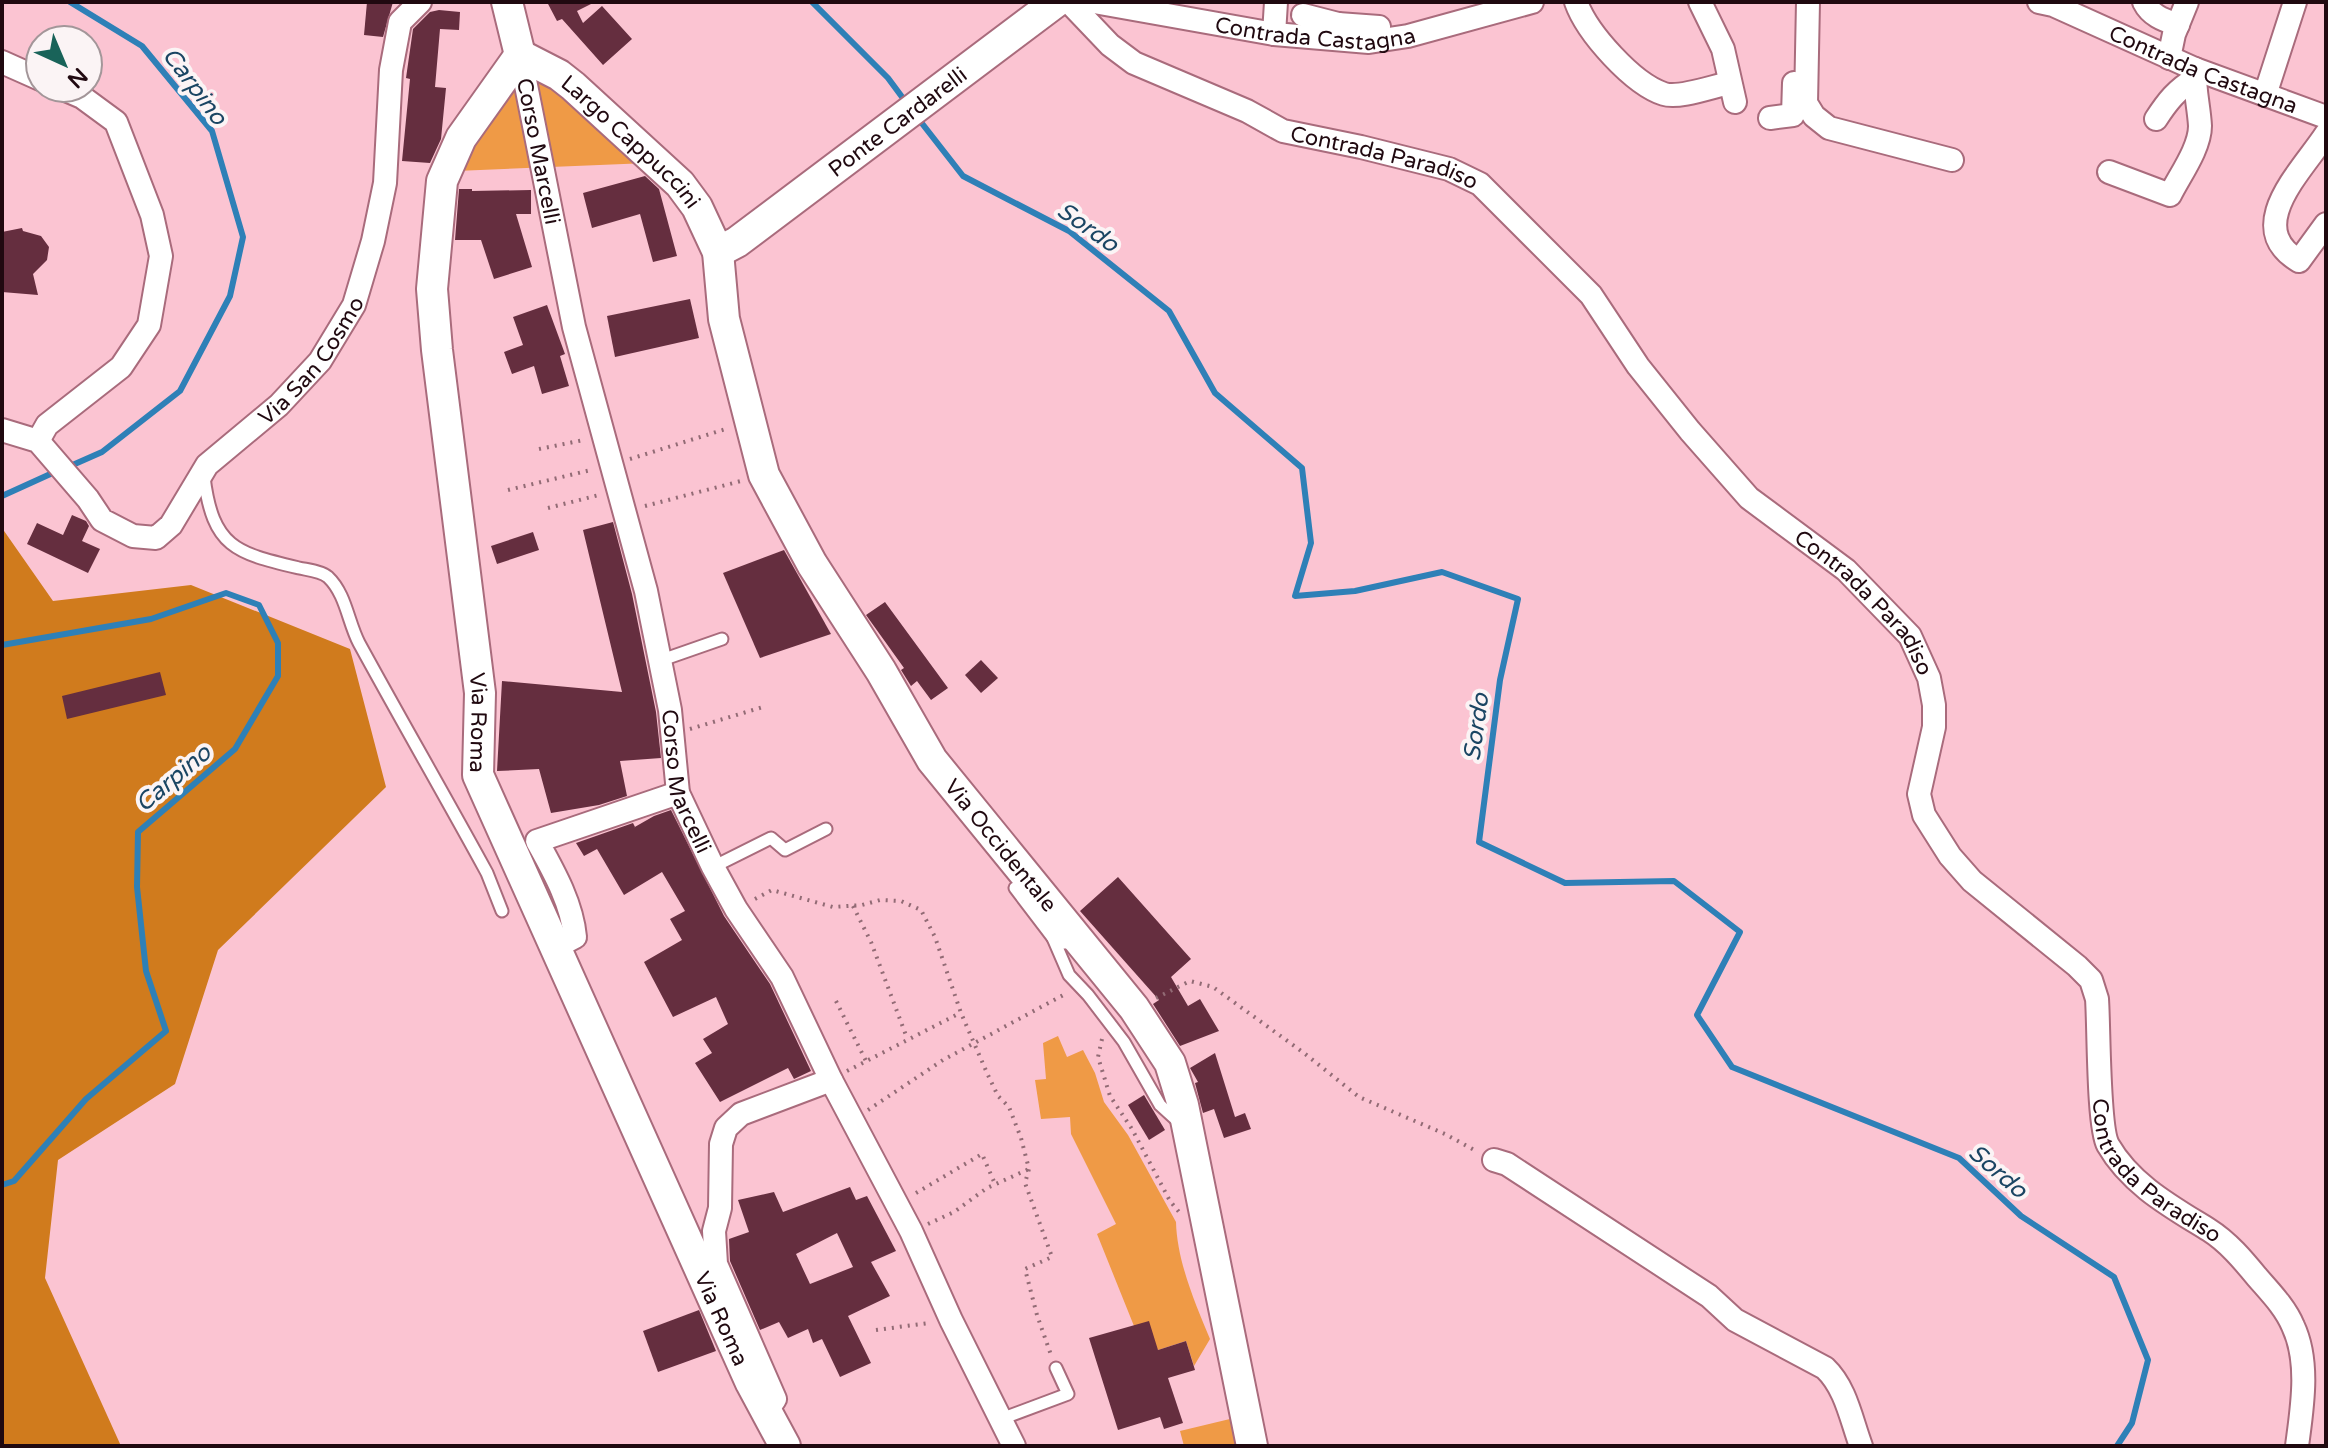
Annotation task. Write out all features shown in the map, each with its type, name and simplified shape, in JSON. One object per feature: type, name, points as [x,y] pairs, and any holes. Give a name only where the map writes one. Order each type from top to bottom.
[{"type":"main road","points":[[507,2],[520,55]]},
{"type":"main road","name":"Ponte Cardarelli","points":[[727,247],[1056,2]]},
{"type":"main road","name":"Largo Cappuccini","points":[[520,55],[559,75],[573,86],[680,184],[727,247]]},
{"type":"main road","name":"Via Roma","points":[[520,55],[461,138],[442,181],[432,289],[480,693],[478,775],[751,1383],[785,1446]]},
{"type":"main road","name":"Via Occidentale","points":[[727,247],[724,319],[764,475],[812,564],[881,671],[932,760],[1086,972],[1122,1016],[1170,1063],[1188,1129],[1252,1446]]},
{"type":"street","name":"Via San Cosmo","points":[[42,445],[102,520],[133,536],[156,538],[171,525],[207,465],[279,405],[320,361],[354,305],[373,241],[385,183],[391,70],[400,22],[420,2]]},
{"type":"street","name":"Contrada Paradiso","points":[[1069,2],[1110,45],[1134,63],[1247,111],[1283,131],[1449,169],[1480,184],[1591,295],[1638,366],[1749,498],[1769,516],[1846,570],[1896,619],[1910,636],[1921,658],[1934,705],[1934,727],[1919,794],[1924,815],[1950,856],[1972,881],[2048,940],[2091,980],[2097,999],[2106,1141],[2149,1191],[2237,1252],[2285,1312],[2300,1345],[2302,1410],[2297,1446]]},
{"type":"street","name":"Contrada Castagna","points":[[1094,2],[1274,34],[1339,32],[1369,42],[1408,36],[1518,4]]},
{"type":"street","points":[[1274,34],[1276,2]]},
{"type":"street","points":[[1576,2],[1605,50],[1638,78],[1665,95],[1733,92],[1723,49],[1700,2]]},
{"type":"street","points":[[1770,118],[1793,115],[1794,2]]},
{"type":"street","points":[[1808,2],[1806,103],[1814,116],[1829,128],[1952,160]]},
{"type":"street","name":"Contrada Castagna","points":[[2039,2],[2053,5],[2169,58],[2195,74],[2326,117]]},
{"type":"street","points":[[2144,2],[2162,20],[2178,25]]},
{"type":"street","points":[[2169,58],[2187,2]]},
{"type":"street","points":[[2265,95],[2295,2]]},
{"type":"street","points":[[1303,15],[1339,32],[1379,27]]},
{"type":"street","name":"Corso Marcelli","points":[[520,55],[574,327],[646,591],[672,734],[678,793],[736,909],[782,977],[831,1080],[911,1231],[1014,1446]]},
{"type":"street","points":[[2,62],[24,72]]},
{"type":"street","points":[[2156,119],[2168,100],[2195,74]]},
{"type":"street","points":[[2109,172],[2170,195],[2196,143],[2200,128],[2195,74]]},
{"type":"street","points":[[2,430],[42,445],[47,425],[121,367],[149,325],[161,256],[152,215],[116,122],[92,104]]},
{"type":"street","points":[[2326,134],[2281,201],[2274,221],[2275,237],[2284,252],[2299,261],[2326,224]]},
{"type":"street","points":[[556,947],[575,937],[574,923],[553,870],[537,841],[678,793]]},
{"type":"street","points":[[767,1412],[775,1399],[716,1264],[714,1231],[720,1208],[721,1144],[726,1128],[741,1114],[831,1080]]},
{"type":"street","points":[[1494,1160],[1507,1164],[1709,1296],[1735,1320],[1825,1368],[1836,1379],[1842,1392],[1861,1446]]},
{"type":"lane","points":[[203,473],[206,492],[221,533],[229,544],[261,559],[326,575],[338,590],[356,636],[487,873],[502,911]]},
{"type":"lane","points":[[659,661],[722,639]]},
{"type":"lane","points":[[713,867],[771,838],[785,850],[826,829]]},
{"type":"lane","points":[[1015,888],[1053,938],[1069,975],[1086,972],[1079,956],[1057,935],[1053,938]]},
{"type":"lane","points":[[1001,1419],[1068,1394],[1056,1368]]},
{"type":"path","points":[[508,490],[610,465],[750,421]]},
{"type":"path","points":[[539,449],[602,437]]},
{"type":"path","points":[[548,508],[620,501],[764,475]]},
{"type":"path","points":[[672,734],[763,707]]},
{"type":"path","points":[[736,909],[772,890],[833,907],[880,900],[901,901],[921,910],[935,937],[961,1013],[998,1096],[1009,1107],[1029,1169],[1025,1183],[1052,1257],[1025,1269],[1056,1368]]},
{"type":"path","points":[[853,906],[871,942],[907,1038]]},
{"type":"path","points":[[852,1119],[1086,972]]},
{"type":"path","points":[[1182,1217],[1110,1096],[1098,1057],[1102,1035],[1122,1016],[1190,981],[1213,987],[1359,1097],[1445,1134],[1494,1160]]},
{"type":"path","points":[[836,1001],[866,1061]]},
{"type":"path","points":[[831,1080],[907,1038],[961,1013]]},
{"type":"path","points":[[897,1204],[982,1154],[995,1184]]},
{"type":"path","points":[[911,1231],[954,1212],[995,1184],[1029,1169]]},
{"type":"path","points":[[876,1330],[951,1320]]},
{"type":"shaded area","points":[[542,76],[648,163],[456,171],[515,79]]},
{"type":"shaded area","points":[[2,528],[53,601],[191,585],[350,649],[386,787],[218,950],[175,1084],[58,1160],[45,1278],[121,1446],[2,1446]]},
{"type":"shaded area","points":[[1058,1036],[1067,1057],[1083,1050],[1095,1073],[1104,1102],[1128,1135],[1176,1222],[1183,1267],[1210,1339],[1194,1366],[1186,1341],[1158,1350],[1134,1326],[1097,1234],[1116,1224],[1071,1134],[1070,1117],[1041,1119],[1035,1080],[1046,1079],[1043,1043]]},
{"type":"shaded area","points":[[1234,1418],[1239,1446],[1184,1446],[1180,1431]]},
{"type":"building","points":[[367,2],[393,2],[383,37],[364,35]]},
{"type":"building","points":[[547,2],[595,2],[577,11],[583,23],[602,6],[632,39],[603,65],[562,19],[557,21]]},
{"type":"building","points":[[430,12],[460,12],[459,30],[440,29],[435,87],[446,88],[441,139],[430,163],[402,161],[410,79],[406,78],[413,29]]},
{"type":"building","points":[[645,176],[659,189],[677,256],[653,262],[640,214],[592,228],[583,193]]},
{"type":"building","points":[[459,189],[531,190],[531,214],[516,214],[532,267],[494,279],[481,240],[455,240]]},
{"type":"building","points":[[22,228],[41,236],[49,247],[47,260],[33,274],[38,295],[2,292],[2,232]]},
{"type":"building","points":[[690,299],[699,338],[615,357],[607,316]]},
{"type":"building","points":[[547,305],[565,354],[560,356],[569,386],[542,394],[534,366],[512,374],[504,352],[523,345],[513,317]]},
{"type":"building","points":[[72,515],[86,521],[89,526],[82,541],[100,549],[88,573],[27,544],[37,523],[63,535]]},
{"type":"building","points":[[613,522],[632,594],[656,712],[661,758],[620,761],[627,796],[599,805],[551,813],[539,769],[497,771],[502,681],[622,692],[583,530]]},
{"type":"building","points":[[533,532],[539,550],[497,564],[491,546]]},
{"type":"building","points":[[784,550],[831,634],[760,658],[723,573]]},
{"type":"building","points":[[885,602],[948,688],[931,700],[917,681],[911,686],[901,670],[904,668],[866,615]]},
{"type":"building","points":[[981,660],[998,678],[981,693],[965,675]]},
{"type":"building","points":[[160,672],[166,695],[67,719],[62,696]]},
{"type":"building","points":[[671,810],[724,916],[770,984],[811,1071],[794,1079],[788,1068],[720,1102],[695,1063],[712,1053],[703,1039],[728,1024],[716,997],[673,1017],[644,962],[682,940],[670,919],[685,911],[662,872],[624,895],[597,849],[584,856],[576,843],[633,823],[635,827]]},
{"type":"building","points":[[1118,877],[1191,959],[1171,977],[1188,1006],[1200,999],[1219,1031],[1180,1046],[1153,1004],[1159,1000],[1080,911]]},
{"type":"building","points":[[1215,1053],[1235,1117],[1245,1113],[1251,1129],[1224,1138],[1214,1109],[1203,1113],[1195,1083],[1198,1082],[1190,1068]]},
{"type":"building","points":[[1144,1095],[1165,1130],[1149,1140],[1128,1105]]},
{"type":"building","points":[[850,1187],[856,1200],[867,1196],[896,1251],[871,1262],[890,1296],[848,1316],[871,1363],[840,1377],[822,1339],[813,1343],[808,1329],[788,1338],[779,1322],[760,1330],[730,1261],[729,1239],[749,1232],[738,1200],[774,1192],[783,1212]],"holes":[[[837,1233],[853,1267],[810,1284],[796,1254]]]},
{"type":"building","points":[[699,1310],[716,1351],[658,1372],[643,1331]]},
{"type":"building","points":[[1149,1321],[1158,1350],[1186,1341],[1195,1370],[1168,1378],[1183,1423],[1164,1429],[1160,1417],[1118,1430],[1089,1338]]},
{"type":"waterway","name":"Carpino","points":[[68,467],[102,452],[180,391],[230,296],[243,237],[212,131],[142,46],[70,2]]},
{"type":"waterway","name":"Sordo","points":[[812,2],[888,78],[908,105]]},
{"type":"waterway","name":"Sordo","points":[[917,117],[963,176],[1069,231],[1169,311],[1215,393],[1302,468],[1311,543],[1295,596],[1355,591],[1442,572],[1518,599],[1500,680],[1479,842],[1565,883],[1674,881],[1740,932],[1697,1015],[1732,1067],[1959,1158],[2021,1216],[2114,1277],[2148,1360],[2132,1423],[2117,1446]]},
{"type":"waterway","name":"Carpino","points":[[2,496],[57,471]]},
{"type":"waterway","name":"Carpino","points":[[2,645],[151,619],[226,593],[259,605],[278,643],[278,676],[235,749],[138,832],[137,887],[146,971],[166,1031],[86,1099],[14,1181],[2,1185]]}]
